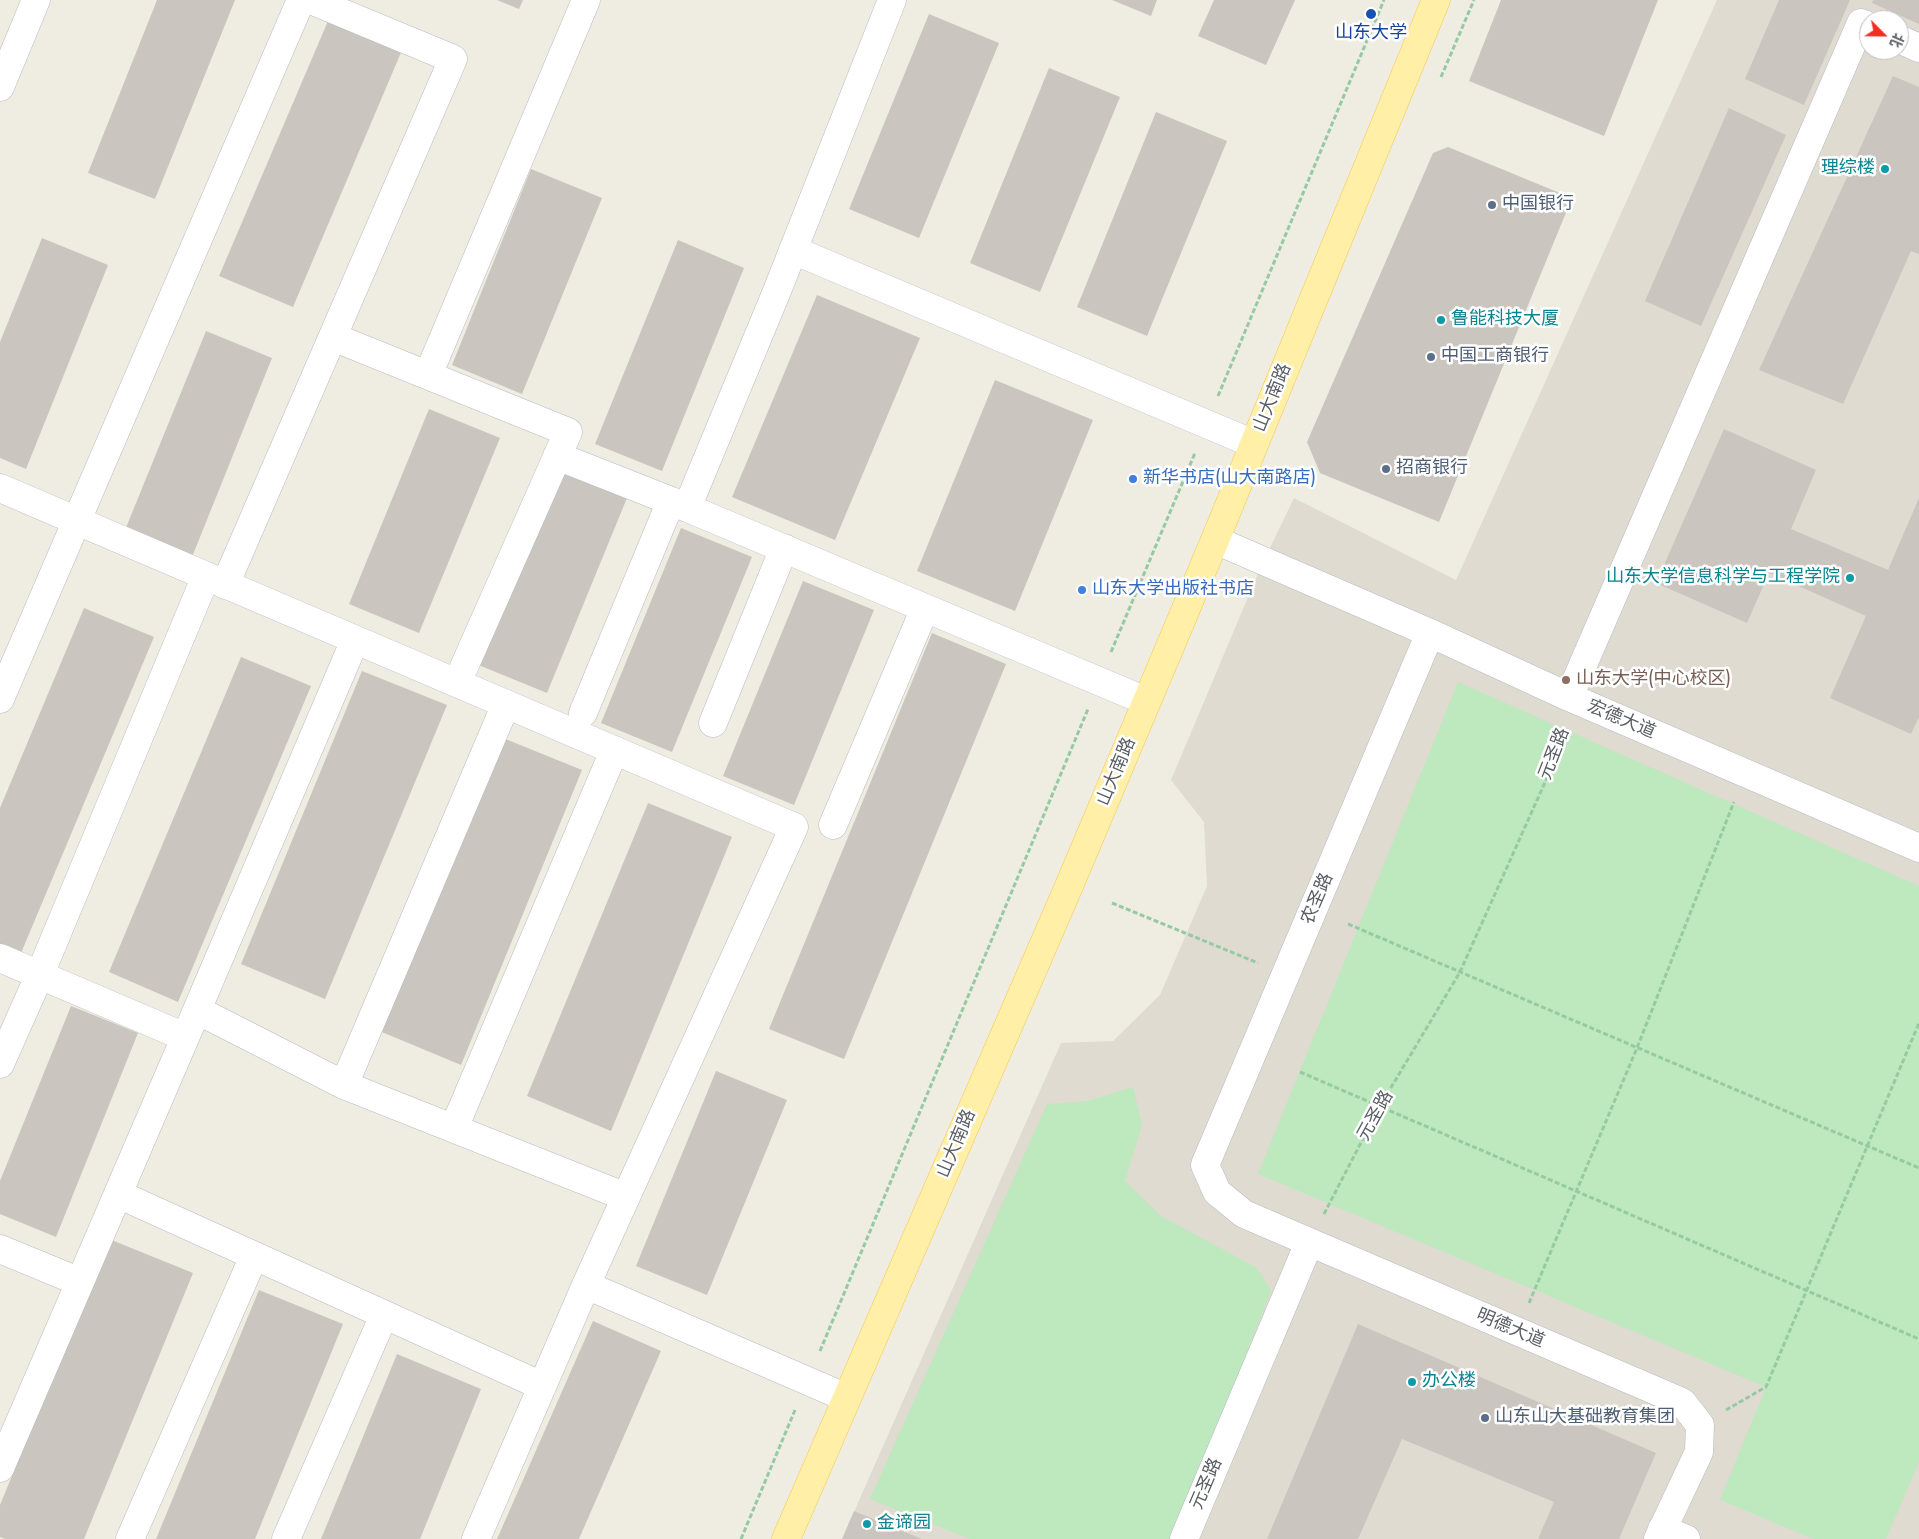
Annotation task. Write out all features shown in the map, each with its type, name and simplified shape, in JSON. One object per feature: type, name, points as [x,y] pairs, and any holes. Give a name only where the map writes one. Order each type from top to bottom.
[{"type":"main road","name":"山大南路","points":[[786,1539],[1065,895],[1215,540],[1436,0]]},
{"type":"street","points":[[0,87],[36,0]]},
{"type":"street","points":[[0,700],[301,0]]},
{"type":"street","points":[[0,1064],[215,580],[333,337],[453,59],[311,0]]},
{"type":"street","points":[[428,375],[586,0]]},
{"type":"street","points":[[583,712],[793,250],[892,0]]},
{"type":"street","points":[[1569,697],[1859,28]]},
{"type":"street","points":[[793,250],[1254,444]]},
{"type":"street","points":[[333,337],[568,432],[464,667]]},
{"type":"street","points":[[557,456],[679,504],[1146,701]]},
{"type":"street","points":[[0,488],[794,827],[586,1284],[476,1539]]},
{"type":"street","name":"宏德大道","points":[[1215,540],[1430,633],[1569,697],[1745,774],[1918,846]]},
{"type":"street","points":[[713,723],[784,548]]},
{"type":"street","points":[[833,826],[925,608]]},
{"type":"street","name":"农圣路","points":[[1205,1165],[1430,633]]},
{"type":"street","points":[[0,1468],[198,1010],[355,640]]},
{"type":"street","points":[[344,1084],[506,704]]},
{"type":"street","points":[[454,1128],[614,751]]},
{"type":"street","points":[[0,958],[185,1037]]},
{"type":"street","points":[[198,1010],[344,1084],[626,1197]]},
{"type":"street","name":"明德大道","points":[[1205,1165],[1217,1192],[1244,1214],[1682,1402],[1700,1425]]},
{"type":"street","points":[[118,1194],[542,1386]]},
{"type":"street","name":"元圣路","points":[[1184,1539],[1309,1243]]},
{"type":"street","points":[[0,1249],[80,1282]]},
{"type":"street","points":[[130,1539],[254,1256]]},
{"type":"street","points":[[586,1284],[847,1398]]},
{"type":"street","points":[[286,1539],[384,1315]]},
{"type":"street","points":[[1669,1536],[1700,1452],[1700,1425]]},
{"type":"path","points":[[1218,396],[1384,0]]},
{"type":"path","points":[[1111,654],[1195,452]]},
{"type":"path","name":"元圣路","points":[[1309,1243],[1380,1106],[1460,972],[1568,731],[1569,697]]},
{"type":"path","points":[[818,1355],[1091,700]]},
{"type":"path","points":[[1516,1331],[1637,1048],[1745,774]]},
{"type":"path","points":[[1112,904],[1286,974]]},
{"type":"path","points":[[1348,924],[1919,1168]]},
{"type":"path","points":[[1700,1425],[1766,1387],[1919,1023]]},
{"type":"path","points":[[1300,1072],[1919,1339]]},
{"type":"path","points":[[741,1539],[799,1401]]},
{"type":"shaded area","name":"山东大学(中心校区)","points":[[1717,0],[1919,0],[1919,1539],[842,1539],[1061,1043],[1113,1041],[1160,995],[1207,886],[1204,822],[1171,780],[1259,571],[1294,498],[1456,580]]},
{"type":"green space","points":[[1458,682],[1919,886],[1919,1462],[1886,1539],[1814,1539],[1720,1500],[1766,1387],[1258,1174]]},
{"type":"green space","points":[[1133,1087],[1142,1124],[1125,1181],[1161,1216],[1257,1268],[1271,1291],[1173,1539],[970,1539],[870,1499],[1047,1104],[1088,1101]]},
{"type":"building","points":[[157,0],[235,0],[155,199],[88,173]]},
{"type":"building","points":[[337,0],[411,29],[293,307],[219,276]]},
{"type":"building","points":[[497,0],[523,0],[519,9]]},
{"type":"building","points":[[1112,0],[1157,0],[1151,16]]},
{"type":"building","points":[[1214,0],[1295,0],[1266,65],[1198,36]]},
{"type":"building","points":[[1501,0],[1658,0],[1604,136],[1469,81]]},
{"type":"building","points":[[1779,0],[1850,0],[1804,105],[1745,79]]},
{"type":"building","points":[[1873,0],[1919,0],[1919,24],[1909,20],[1909,10],[1888,10],[1872,3]]},
{"type":"building","points":[[929,14],[999,43],[919,238],[849,209]]},
{"type":"building","points":[[1049,68],[1120,97],[1040,292],[970,263]]},
{"type":"building","name":"理综楼","points":[[1893,76],[1919,87],[1919,254],[1911,251],[1843,404],[1759,370]]},
{"type":"building","points":[[1729,108],[1786,135],[1701,326],[1645,301]]},
{"type":"building","points":[[1156,112],[1227,141],[1147,336],[1077,307]]},
{"type":"building","name":"鲁能科技大厦","points":[[1448,147],[1572,198],[1439,522],[1320,473],[1307,442],[1433,153]]},
{"type":"building","points":[[531,169],[602,198],[522,394],[452,365]]},
{"type":"building","points":[[42,238],[108,265],[26,469],[0,458],[0,342]]},
{"type":"building","points":[[678,240],[744,268],[662,471],[595,444]]},
{"type":"building","points":[[817,295],[920,338],[835,540],[732,497]]},
{"type":"building","points":[[206,331],[272,358],[190,562],[123,535]]},
{"type":"building","points":[[995,380],[1093,420],[1015,611],[917,571]]},
{"type":"building","points":[[429,409],[500,438],[419,633],[349,604]]},
{"type":"building","name":"山东大学信息科学与工程学院","points":[[1724,429],[1816,470],[1791,529],[1888,570],[1919,498],[1919,717],[1911,734],[1830,698],[1866,616],[1769,573],[1747,623],[1656,583]]},
{"type":"building","points":[[556,469],[627,498],[547,693],[476,664]]},
{"type":"building","points":[[681,528],[752,557],[672,752],[601,723]]},
{"type":"building","points":[[803,581],[874,610],[794,805],[723,776]]},
{"type":"building","points":[[84,608],[154,637],[21,953],[0,944],[0,808]]},
{"type":"building","points":[[932,633],[1006,664],[844,1059],[769,1029]]},
{"type":"building","points":[[241,657],[311,686],[178,1002],[109,972]]},
{"type":"building","points":[[362,671],[447,705],[325,999],[241,964]]},
{"type":"building","points":[[498,736],[582,770],[461,1065],[377,1030]]},
{"type":"building","points":[[648,803],[732,837],[611,1131],[527,1096]]},
{"type":"building","points":[[71,1006],[138,1033],[56,1237],[0,1214],[0,1181]]},
{"type":"building","points":[[716,1071],[787,1100],[707,1295],[636,1266]]},
{"type":"building","points":[[109,1239],[193,1273],[84,1539],[5,1539],[0,1537],[0,1505]]},
{"type":"building","points":[[259,1290],[343,1324],[255,1539],[156,1539]]},
{"type":"building","points":[[593,1321],[661,1351],[579,1539],[497,1539]]},
{"type":"building","name":"办公楼","points":[[1358,1324],[1656,1453],[1619,1539],[1538,1539],[1554,1502],[1402,1439],[1358,1539],[1267,1539]]},
{"type":"building","points":[[397,1354],[481,1389],[420,1539],[321,1539]]},
{"type":"building","name":"金谛园","points":[[854,1511],[922,1539],[842,1539]]},
{"type":"place","name":"山东大学","points":[[1371,14]]},
{"type":"place","name":"理综楼","points":[[1885,169]]},
{"type":"place","name":"中国银行","points":[[1492,205]]},
{"type":"place","name":"鲁能科技大厦","points":[[1441,320]]},
{"type":"place","name":"中国工商银行","points":[[1431,357]]},
{"type":"place","name":"招商银行","points":[[1386,469]]},
{"type":"place","name":"新华书店(山大南路店)","points":[[1133,479]]},
{"type":"place","name":"山东大学信息科学与工程学院","points":[[1850,578]]},
{"type":"place","name":"山东大学出版社书店","points":[[1082,590]]},
{"type":"place","name":"山东大学(中心校区)","points":[[1566,680]]},
{"type":"place","name":"办公楼","points":[[1412,1382]]},
{"type":"place","name":"山东山大基础教育集团","points":[[1485,1418]]},
{"type":"place","name":"金谛园","points":[[867,1524]]}]
